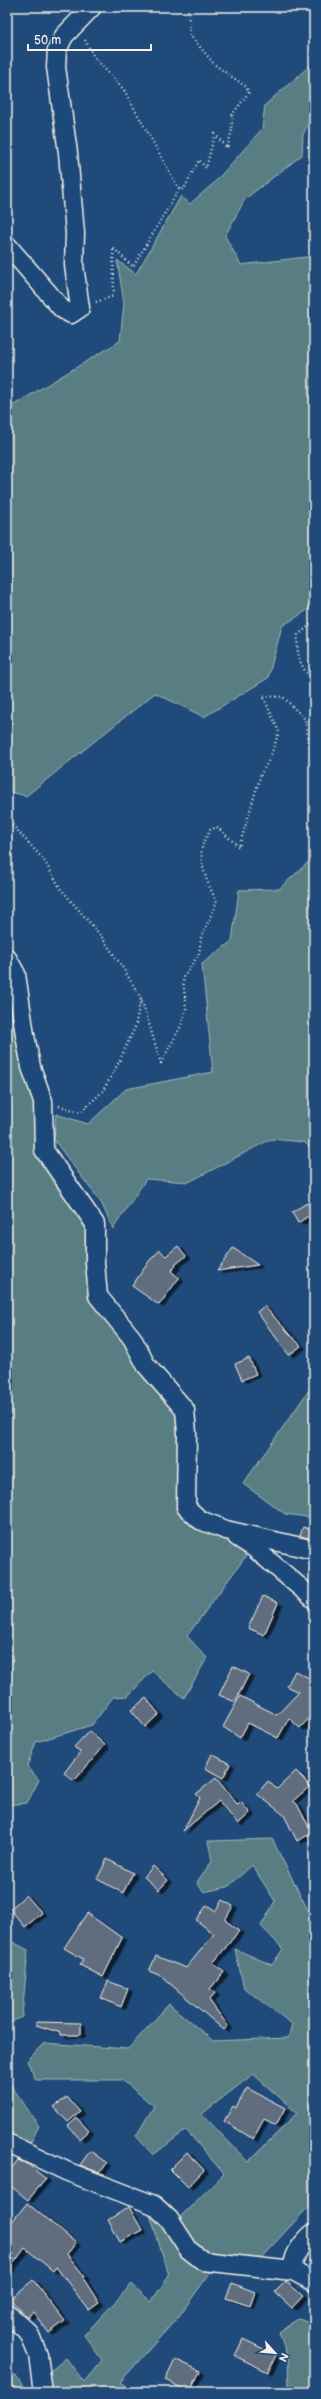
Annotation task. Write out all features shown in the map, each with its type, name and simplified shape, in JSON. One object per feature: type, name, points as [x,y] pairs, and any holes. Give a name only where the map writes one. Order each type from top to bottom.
[{"type":"street","points":[[7,245],[62,309],[72,314],[80,308],[74,265],[75,233],[68,153],[56,67],[57,50],[64,36],[92,7]]},
{"type":"street","points":[[7,958],[16,974],[29,1054],[43,1101],[44,1150],[95,1224],[95,1263],[98,1296],[132,1338],[146,1365],[185,1410],[187,1433],[186,1508],[200,1520],[226,1530],[314,1550]]},
{"type":"street","points":[[226,1530],[254,1548],[314,1599]]},
{"type":"street","points":[[7,2143],[66,2171],[154,2205],[169,2219],[189,2250],[204,2262],[257,2266],[293,2272],[314,2282]]},
{"type":"street","points":[[293,2272],[293,2264],[301,2244],[312,2234],[314,2234]]},
{"type":"street","points":[[7,2313],[29,2333],[38,2355],[43,2392]]},
{"type":"path","points":[[179,189],[184,189],[198,160],[206,168],[215,134],[227,148],[232,130],[232,115],[249,92],[245,86],[215,65],[190,35],[188,7]]},
{"type":"path","points":[[86,35],[84,42],[94,57],[124,90],[179,189]]},
{"type":"path","points":[[314,123],[308,146],[314,153]]},
{"type":"path","points":[[80,308],[114,296],[113,248],[133,267],[179,189]]},
{"type":"path","points":[[314,622],[298,635],[296,653],[306,673],[314,682]]},
{"type":"path","points":[[7,819],[42,859],[60,888],[101,936],[141,998],[161,1063],[180,1026],[186,1009],[183,978],[199,954],[201,938],[217,902],[209,887],[203,861],[202,848],[210,830],[217,827],[238,847],[261,774],[270,758],[279,732],[263,696],[283,697],[305,719],[308,741],[314,733]]},
{"type":"path","points":[[43,1101],[81,1112],[103,1091],[135,1027],[141,998]]},
{"type":"green space","points":[[314,62],[314,108],[303,135],[302,155],[245,199],[225,236],[241,265],[314,256],[314,606],[282,626],[268,678],[204,717],[155,693],[26,796],[7,791],[7,409],[120,341],[124,303],[117,260],[136,274],[181,196],[190,204],[214,183],[262,129],[265,105]]},
{"type":"green space","points":[[314,857],[314,1152],[304,1142],[271,1139],[189,1182],[146,1179],[113,1229],[102,1204],[54,1140],[56,1114],[88,1124],[126,1089],[213,1072],[202,964],[232,941],[239,890],[279,889]]},
{"type":"green space","points":[[7,968],[39,1103],[38,1128],[90,1227],[96,1299],[181,1413],[180,1491],[246,1556],[187,1636],[207,1658],[184,1698],[152,1671],[128,1696],[113,1697],[92,1725],[36,1742],[27,1766],[39,1780],[27,1803],[7,1805]]},
{"type":"green space","points":[[314,1383],[314,1518],[285,1514],[243,1484]]},
{"type":"green space","points":[[272,1839],[314,1922],[314,2201],[258,2261],[208,2258],[175,2222],[224,2174],[186,2130],[153,2155],[136,2136],[154,2106],[122,2080],[36,2080],[27,2061],[44,2043],[128,2049],[169,2004],[213,2041],[288,2038],[292,2024],[244,1988],[235,1949],[272,1965],[283,1949],[261,1926],[275,1901],[252,1865],[228,1887],[203,1892],[197,1882],[212,1861],[208,1841]],"holes":[[[253,2074],[297,2113],[248,2162],[202,2114]]]},
{"type":"green space","points":[[7,1939],[28,1950],[22,2017],[7,2024]]},
{"type":"green space","points":[[7,2079],[39,2126],[29,2146],[7,2135]]},
{"type":"green space","points":[[150,2215],[164,2224],[185,2255],[210,2273],[179,2316],[120,2382],[134,2392],[49,2392],[48,2373],[66,2358],[84,2382],[102,2360],[84,2335],[132,2284],[151,2302],[169,2275]]},
{"type":"green space","points":[[299,2318],[314,2324],[314,2392],[289,2392],[288,2358],[279,2332]]},
{"type":"green space","points":[[7,2372],[17,2377],[27,2392],[7,2392]]},
{"type":"building","points":[[307,1203],[313,1213],[298,1223],[292,1212]]},
{"type":"building","points":[[178,1246],[186,1256],[175,1265],[176,1266],[171,1271],[179,1278],[159,1305],[132,1286],[150,1260],[160,1250],[166,1256]]},
{"type":"building","points":[[233,1248],[258,1265],[217,1271]]},
{"type":"building","points":[[264,1306],[301,1346],[289,1355],[257,1312]]},
{"type":"building","points":[[249,1358],[256,1374],[242,1380],[235,1364]]},
{"type":"building","points":[[303,1527],[314,1531],[314,1539],[300,1536]]},
{"type":"building","points":[[263,1596],[278,1603],[264,1635],[248,1628]]},
{"type":"building","points":[[233,1666],[249,1674],[235,1702],[219,1695]]},
{"type":"building","points":[[295,1671],[311,1679],[314,1675],[314,1713],[300,1728],[289,1718],[278,1738],[248,1723],[240,1738],[223,1727],[240,1696],[277,1715],[299,1692],[287,1686]]},
{"type":"building","points":[[146,1698],[159,1714],[145,1727],[131,1710]]},
{"type":"building","points":[[89,1731],[105,1745],[74,1781],[64,1773],[80,1752],[74,1747]]},
{"type":"building","points":[[212,1754],[230,1764],[223,1778],[205,1768]]},
{"type":"building","points":[[296,1771],[310,1786],[293,1801],[297,1804],[312,1833],[297,1841],[284,1815],[257,1794],[268,1781],[277,1789]]},
{"type":"building","points":[[216,1778],[238,1805],[241,1802],[250,1813],[238,1824],[219,1801],[183,1831],[200,1798],[196,1794]]},
{"type":"building","points":[[107,1859],[133,1873],[123,1893],[97,1879]]},
{"type":"building","points":[[153,1866],[168,1880],[159,1890],[144,1877]]},
{"type":"building","points":[[26,1895],[42,1913],[25,1927],[10,1909]]},
{"type":"building","points":[[222,1900],[233,1906],[225,1920],[239,1931],[213,1963],[224,1972],[210,1989],[215,1993],[209,2000],[228,2026],[224,2030],[161,1976],[149,1971],[156,1956],[186,1968],[214,1934],[196,1920],[207,1905],[216,1911]]},
{"type":"building","points":[[87,1913],[122,1938],[103,1977],[80,1965],[83,1959],[64,1948]]},
{"type":"building","points":[[108,1981],[128,1989],[121,2007],[101,1998]]},
{"type":"building","points":[[36,2022],[81,2023],[81,2035],[61,2035],[61,2033],[36,2025]]},
{"type":"building","points":[[247,2088],[285,2108],[276,2125],[264,2119],[253,2139],[224,2121],[233,2106],[236,2108]]},
{"type":"building","points":[[67,2097],[80,2112],[68,2122],[54,2107]]},
{"type":"building","points":[[77,2118],[89,2131],[80,2139],[68,2126]]},
{"type":"building","points":[[90,2151],[107,2163],[100,2173],[80,2165]]},
{"type":"building","points":[[187,2152],[204,2170],[188,2187],[170,2169]]},
{"type":"building","points":[[18,2160],[29,2165],[46,2179],[28,2200],[7,2183],[7,2174]]},
{"type":"building","points":[[27,2203],[76,2243],[67,2254],[85,2277],[83,2278],[99,2303],[89,2310],[56,2267],[53,2271],[25,2248],[7,2272],[7,2228]]},
{"type":"building","points":[[129,2207],[142,2230],[120,2242],[108,2220]]},
{"type":"building","points":[[33,2280],[65,2321],[49,2333],[33,2312],[27,2317],[10,2299]]},
{"type":"building","points":[[286,2281],[303,2296],[292,2308],[275,2292]]},
{"type":"building","points":[[232,2283],[255,2292],[250,2306],[226,2298]]},
{"type":"building","points":[[243,2339],[276,2355],[268,2372],[235,2356]]},
{"type":"building","points":[[175,2359],[200,2371],[190,2392],[165,2380]]}]
